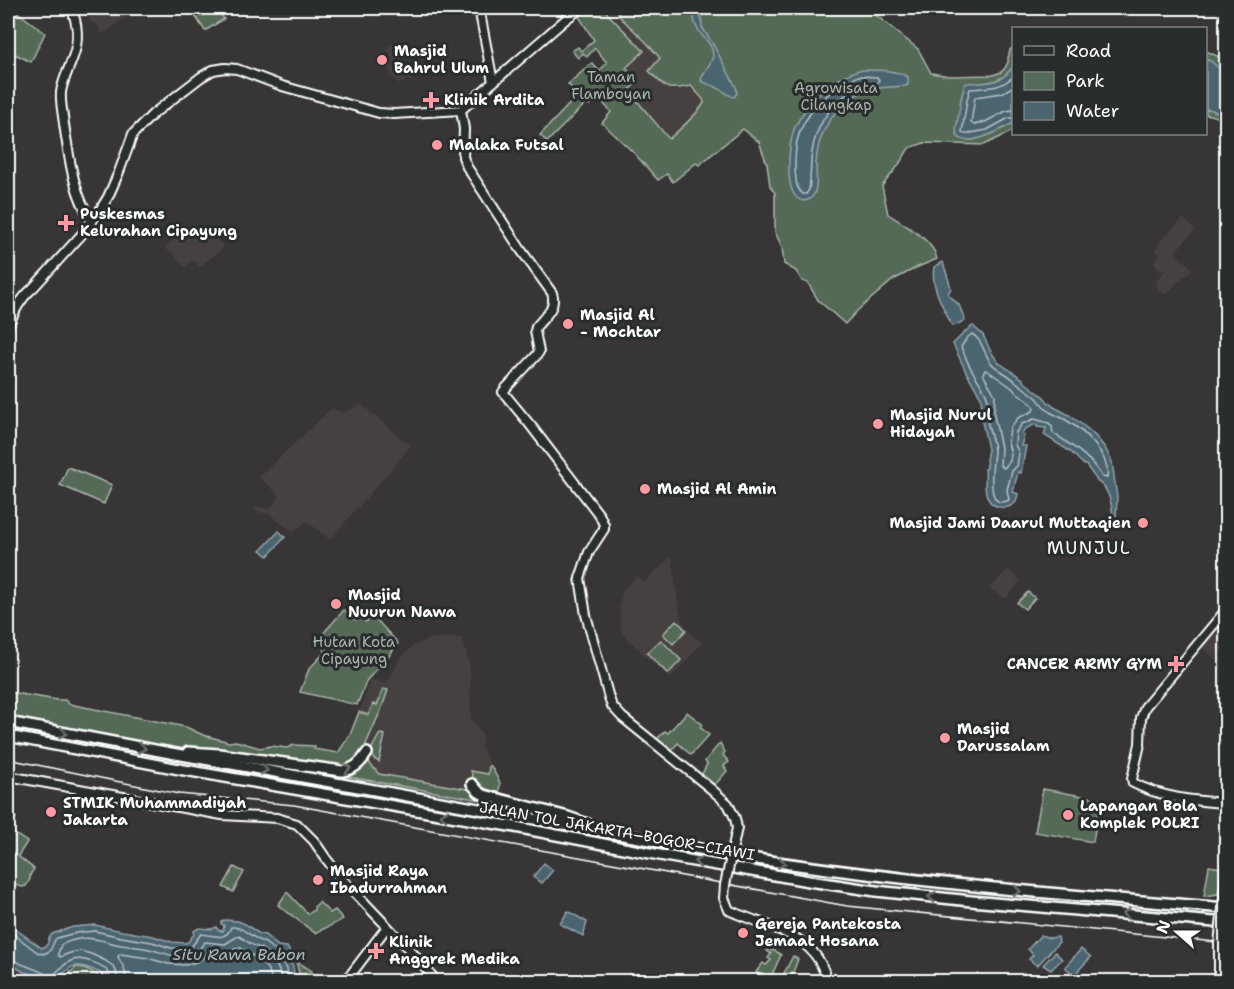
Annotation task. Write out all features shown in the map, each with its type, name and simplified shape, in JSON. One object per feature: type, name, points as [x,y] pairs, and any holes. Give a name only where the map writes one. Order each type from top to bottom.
[{"type":"highway","name":"JALAN TOL JAKARTA–BOGOR–CIAWI","points":[[8,722],[744,857],[850,873],[1040,893],[1227,908]]},
{"type":"highway","name":"JALAN TOL JAKARTA–BOGOR–CIAWI","points":[[8,736],[184,770],[809,881],[971,901],[1227,923]]},
{"type":"highway","points":[[165,752],[219,754],[342,771],[356,766],[367,753]]},
{"type":"highway","points":[[471,784],[484,795],[568,816],[600,830]]},
{"type":"street","points":[[71,8],[77,30],[74,55],[63,82],[61,102],[69,158],[86,224]]},
{"type":"street","points":[[479,8],[494,82]]},
{"type":"street","points":[[8,327],[14,310],[20,302],[84,232],[86,224],[104,204],[133,134],[153,114],[213,70],[237,69],[282,86],[379,113],[461,110],[581,8]]},
{"type":"street","points":[[461,110],[464,129],[463,157],[466,167],[552,293],[554,300],[553,305],[536,327],[539,352],[503,391],[600,516],[604,525],[603,531],[589,552],[580,578],[586,615],[612,706],[626,721],[728,804],[737,828],[725,885],[724,898],[729,910],[804,943],[818,958],[826,973],[827,981]]},
{"type":"street","points":[[1227,610],[1145,708],[1141,718],[1140,744],[1132,779],[1133,783],[1143,788],[1179,798],[1227,803]]},
{"type":"street","points":[[8,776],[222,815],[278,818],[293,823],[309,835],[335,870],[437,981]]},
{"type":"street","points":[[1219,981],[1227,863]]},
{"type":"street","points":[[345,981],[387,927]]},
{"type":"street","points":[[1219,961],[1227,956]]},
{"type":"shaded area","points":[[605,8],[616,8],[620,17],[660,58],[649,71],[667,88],[672,90],[691,86],[703,99],[704,103],[699,110],[669,139],[628,91],[626,68],[644,52],[607,13]]},
{"type":"shaded area","points":[[91,9],[137,9],[102,34],[89,18]]},
{"type":"shaded area","points":[[393,44],[416,76],[399,85],[386,67],[393,61],[386,49]]},
{"type":"shaded area","points":[[1183,218],[1195,230],[1175,252],[1193,269],[1166,295],[1157,289],[1156,281],[1170,265],[1162,272],[1153,262],[1160,255],[1155,249]]},
{"type":"shaded area","points":[[187,227],[197,239],[206,232],[224,247],[200,267],[193,260],[185,267],[165,247]]},
{"type":"shaded area","points":[[361,404],[411,446],[330,540],[307,521],[293,532],[269,514],[254,511],[256,506],[269,509],[280,496],[259,477],[332,408],[344,413]]},
{"type":"shaded area","points":[[672,556],[683,624],[702,643],[670,679],[621,633],[619,605],[624,588],[637,576],[644,582]]},
{"type":"shaded area","points":[[1008,569],[1021,581],[1005,599],[989,589]]},
{"type":"shaded area","points":[[1220,623],[1226,629],[1226,646],[1215,659],[1200,646]]},
{"type":"shaded area","points":[[462,638],[470,668],[471,719],[483,736],[481,747],[500,783],[498,803],[303,769],[314,749],[339,753],[350,735],[372,679],[386,684],[402,656],[413,646],[428,639]]},
{"type":"green space","points":[[8,8],[12,8],[45,33],[31,62],[15,54],[8,63]]},
{"type":"green space","points":[[190,8],[233,8],[221,14],[224,19],[205,31]]},
{"type":"green space","name":"Agrowisata Cilangkap","points":[[587,8],[605,8],[607,13],[644,51],[626,68],[637,81],[629,91],[669,139],[697,113],[704,103],[703,99],[691,86],[667,87],[649,71],[660,58],[620,17],[616,8],[867,8],[918,49],[931,73],[950,76],[993,75],[1001,72],[1008,62],[1012,48],[1012,131],[984,145],[924,143],[909,148],[882,186],[888,214],[924,239],[935,252],[937,259],[893,280],[845,324],[818,300],[808,283],[802,281],[796,271],[784,264],[782,247],[775,232],[775,193],[770,186],[767,164],[759,142],[743,129],[699,165],[696,163],[673,182],[667,174],[658,180],[634,153],[602,123],[611,112],[598,97],[589,105],[586,103],[547,142],[540,135],[578,95],[568,84],[592,63],[599,71],[607,63],[595,48],[587,57],[583,53],[578,58],[572,51],[578,47],[581,51],[594,40],[578,15]]},
{"type":"green space","points":[[1207,51],[1226,60],[1226,122],[1207,114]]},
{"type":"green space","points":[[68,467],[112,485],[104,504],[60,485]]},
{"type":"green space","points":[[1028,592],[1035,598],[1025,609],[1017,603]]},
{"type":"green space","name":"Hutan Kota Cipayung","points":[[344,610],[356,620],[361,615],[366,622],[373,616],[398,643],[367,680],[357,705],[300,692],[309,669],[325,652],[318,639]]},
{"type":"green space","points":[[676,620],[686,630],[673,644],[663,634]]},
{"type":"green space","points":[[661,640],[681,660],[668,674],[647,653]]},
{"type":"green space","points":[[383,689],[388,690],[363,751],[354,762],[346,766],[165,752],[8,722],[8,692],[65,700],[69,704],[186,727],[203,735],[260,748],[315,746],[314,749],[338,753],[350,735],[359,712],[368,715],[373,704],[377,705]]},
{"type":"green space","points":[[687,712],[702,724],[700,727],[709,735],[691,755],[678,743],[671,751],[657,739],[665,731],[668,733]]},
{"type":"green space","points":[[381,734],[385,735],[379,762],[374,759],[371,750]]},
{"type":"green space","points":[[720,743],[725,752],[723,755],[729,762],[724,766],[727,771],[714,786],[701,776],[707,764],[705,761]]},
{"type":"green space","points":[[368,756],[370,764],[379,774],[473,790],[486,799],[498,803],[303,769],[335,772]]},
{"type":"green space","points":[[489,766],[500,783],[499,797],[481,788],[472,776],[471,771],[488,774]]},
{"type":"green space","name":"Lapangan Bola Komplek POLRI","points":[[1043,789],[1100,799],[1093,842],[1035,832]]},
{"type":"green space","points":[[8,797],[15,801],[8,813]]},
{"type":"green space","points":[[8,813],[16,818],[9,830],[27,842],[18,856],[34,869],[26,886],[22,887],[8,883],[8,859],[13,852],[8,848]]},
{"type":"green space","points":[[1209,866],[1222,868],[1218,894],[1204,896]]},
{"type":"green space","points":[[234,867],[244,872],[233,892],[223,887]]},
{"type":"green space","points":[[287,892],[308,914],[319,902],[330,913],[335,910],[343,919],[315,933],[278,905]]},
{"type":"green space","points":[[769,949],[781,955],[771,977],[778,981],[764,979],[756,972],[763,963],[766,965],[771,960],[768,958],[771,954],[767,951]]},
{"type":"green space","points":[[793,956],[798,959],[790,981],[780,981]]},
{"type":"green space","points":[[296,961],[312,971],[311,973],[325,981],[301,981]]},
{"type":"green space","points":[[77,967],[92,971],[103,981],[59,981]]},
{"type":"water","points":[[695,8],[702,8],[702,27],[736,87],[737,93],[734,97],[701,81],[713,55],[712,49],[695,24]]},
{"type":"water","points":[[1207,60],[1226,75],[1226,117],[1207,109]]},
{"type":"water","points":[[1012,67],[1012,124],[981,138],[964,140],[958,137],[956,130],[965,84],[994,81],[1007,74]]},
{"type":"water","points":[[859,70],[884,70],[897,73],[908,77],[908,85],[865,91],[850,98],[834,113],[819,143],[815,192],[810,199],[800,200],[793,192],[789,174],[791,143],[795,127],[806,109],[822,92],[840,79]]},
{"type":"water","points":[[943,262],[951,288],[948,294],[959,305],[965,320],[952,326],[938,297],[934,282],[934,267]]},
{"type":"water","points":[[973,326],[983,335],[998,362],[1023,379],[1054,407],[1089,430],[1105,448],[1112,462],[1117,497],[1116,518],[1113,519],[1108,493],[1086,465],[1071,452],[1044,435],[1046,428],[1037,427],[1036,424],[1025,429],[1022,434],[1024,436],[1021,446],[1026,446],[1021,473],[1018,472],[1013,492],[1018,494],[1016,502],[1003,508],[994,505],[988,498],[985,487],[985,469],[987,468],[988,449],[980,412],[982,410],[981,397],[953,344]]},
{"type":"water","points":[[279,531],[285,537],[268,556],[261,550]]},
{"type":"water","points":[[544,863],[553,870],[542,883],[533,877]]},
{"type":"water","points":[[568,911],[587,922],[583,936],[560,924]]},
{"type":"water","name":"Situ Rawa Babon","points":[[225,920],[245,924],[265,935],[278,946],[287,947],[290,952],[288,960],[293,966],[295,981],[105,981],[100,973],[86,967],[76,966],[67,970],[57,981],[46,981],[8,963],[8,924],[42,948],[47,945],[52,934],[73,927],[95,925],[184,943],[188,942],[194,931],[199,928],[216,927],[223,931],[224,925],[221,922]]},
{"type":"water","points":[[1041,935],[1049,938],[1058,937],[1059,942],[1037,966],[1029,959],[1033,955],[1028,949]]},
{"type":"water","points":[[1081,949],[1091,957],[1074,975],[1065,967]]},
{"type":"water","points":[[1055,952],[1062,959],[1051,970],[1043,965]]},
{"type":"tram line","points":[[8,759],[179,794],[294,805],[847,906],[1226,943]]},
{"type":"place","name":"Masjid Bahrul Ulum","points":[[382,60]]},
{"type":"place","name":"Klinik Ardita","points":[[431,100]]},
{"type":"place","name":"Malaka Futsal","points":[[437,145]]},
{"type":"place","name":"Puskesmas Kelurahan Cipayung","points":[[66,223]]},
{"type":"place","name":"Masjid Al - Mochtar","points":[[568,324]]},
{"type":"place","name":"Masjid Nurul Hidayah","points":[[878,424]]},
{"type":"place","name":"Masjid Al Amin","points":[[645,489]]},
{"type":"place","name":"Masjid Jami Daarul Muttaqien","points":[[1143,523]]},
{"type":"place","name":"Masjid Nuurun Nawa","points":[[336,604]]},
{"type":"place","name":"CANCER ARMY GYM","points":[[1176,664]]},
{"type":"place","name":"Masjid Darussalam","points":[[945,738]]},
{"type":"place","name":"STMIK Muhammadiyah Jakarta","points":[[51,812]]},
{"type":"place","name":"Lapangan Bola Komplek POLRI","points":[[1068,815]]},
{"type":"place","name":"Masjid Raya Ibadurrahman","points":[[318,880]]},
{"type":"place","name":"Gereja Pantekosta Jemaat Hosana","points":[[743,933]]},
{"type":"place","name":"Klinik Anggrek Medika","points":[[376,951]]},
{"type":"district","name":"MUNJUL","points":[[1089,548]]},
{"type":"park label","name":"Taman Flamboyan","points":[[611,86]]}]
